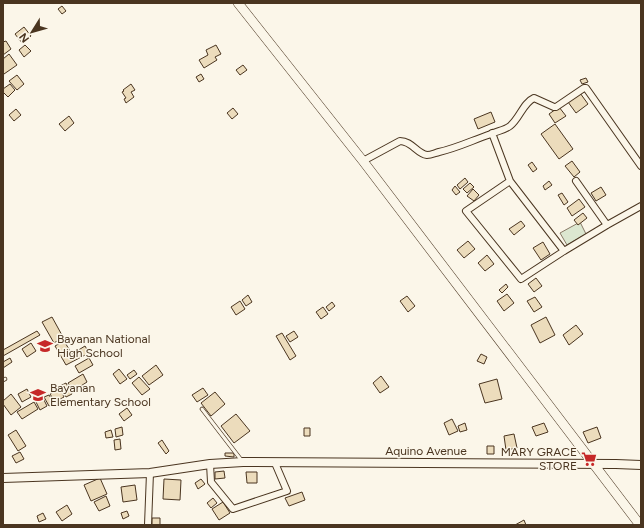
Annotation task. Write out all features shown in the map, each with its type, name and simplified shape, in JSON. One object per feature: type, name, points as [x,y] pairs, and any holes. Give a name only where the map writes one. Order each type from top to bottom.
[{"type":"main road","points":[[238,3],[363,161],[640,525]]},
{"type":"street","points":[[363,161],[400,141],[409,143],[427,155],[450,150],[503,130],[511,125],[529,100],[534,98],[556,107],[586,88],[641,166]]},
{"type":"street","points":[[492,133],[510,181],[564,251]]},
{"type":"street","points":[[510,181],[466,211],[521,279],[564,251],[641,206]]},
{"type":"street","points":[[576,181],[607,225]]},
{"type":"street","name":"Aquino Avenue","points":[[3,478],[150,472],[210,464],[243,462],[641,465]]},
{"type":"street","points":[[210,464],[211,482],[233,509],[287,491],[275,463]]},
{"type":"street","points":[[148,525],[150,472]]},
{"type":"lane","points":[[202,409],[243,462]]},
{"type":"green space","points":[[580,222],[586,234],[567,245],[560,233]]},
{"type":"building","points":[[62,6],[66,11],[62,14],[58,9]]},
{"type":"building","points":[[24,27],[31,36],[22,43],[15,34]]},
{"type":"building","points":[[6,41],[11,49],[3,55],[3,42]]},
{"type":"building","points":[[25,45],[31,51],[24,57],[19,50]]},
{"type":"building","points":[[216,45],[221,54],[215,57],[217,60],[204,68],[199,60],[208,55],[206,50]]},
{"type":"building","points":[[9,54],[17,65],[4,74],[3,59]]},
{"type":"building","points":[[243,65],[247,70],[240,75],[236,70]]},
{"type":"building","points":[[201,74],[204,79],[199,82],[196,77]]},
{"type":"building","points":[[17,75],[24,84],[17,90],[9,81]]},
{"type":"building","points":[[586,78],[588,82],[582,84],[580,80]]},
{"type":"building","points":[[10,84],[15,90],[8,97],[3,92],[3,89]]},
{"type":"building","points":[[131,84],[135,90],[131,92],[134,97],[126,103],[124,99],[126,98],[122,92]]},
{"type":"building","points":[[580,93],[588,104],[576,113],[568,102]]},
{"type":"building","points":[[559,107],[566,116],[555,123],[549,114]]},
{"type":"building","points":[[233,108],[238,114],[232,119],[227,113]]},
{"type":"building","points":[[16,109],[21,115],[14,121],[9,115]]},
{"type":"building","points":[[491,112],[495,122],[478,129],[474,119]]},
{"type":"building","points":[[69,116],[74,123],[65,131],[59,124]]},
{"type":"building","points":[[555,124],[573,149],[559,159],[541,134]]},
{"type":"building","points":[[572,161],[580,172],[574,177],[565,166]]},
{"type":"building","points":[[532,162],[537,169],[533,172],[528,165]]},
{"type":"building","points":[[465,178],[468,182],[460,189],[457,185]]},
{"type":"building","points":[[549,181],[552,185],[545,190],[543,186]]},
{"type":"building","points":[[470,183],[474,187],[467,193],[463,189]]},
{"type":"building","points":[[455,186],[460,192],[456,195],[452,190]]},
{"type":"building","points":[[601,187],[606,195],[596,201],[591,193]]},
{"type":"building","points":[[473,189],[479,195],[474,201],[467,196]]},
{"type":"building","points":[[562,193],[568,202],[564,205],[558,195]]},
{"type":"building","points":[[579,199],[585,207],[572,216],[567,208]]},
{"type":"building","points":[[583,213],[587,218],[578,225],[574,220]]},
{"type":"building","points":[[521,221],[525,226],[514,235],[509,229]]},
{"type":"building","points":[[468,241],[475,249],[464,258],[457,250]]},
{"type":"building","points":[[543,242],[550,254],[541,260],[533,248]]},
{"type":"building","points":[[487,255],[494,264],[485,271],[478,263]]},
{"type":"building","points":[[536,278],[542,286],[534,292],[528,284]]},
{"type":"building","points":[[506,284],[508,287],[502,293],[499,290]]},
{"type":"building","points":[[507,294],[514,303],[504,311],[497,301]]},
{"type":"building","points":[[248,295],[252,302],[246,306],[242,300]]},
{"type":"building","points":[[407,296],[415,306],[408,312],[400,301]]},
{"type":"building","points":[[535,297],[542,307],[534,312],[527,301]]},
{"type":"building","points":[[240,301],[245,309],[236,315],[231,307]]},
{"type":"building","points":[[332,302],[335,306],[329,311],[326,307]]},
{"type":"building","points":[[323,307],[328,314],[321,319],[316,312]]},
{"type":"building","points":[[52,317],[63,337],[54,343],[42,322]]},
{"type":"building","points":[[546,317],[555,335],[540,343],[531,325]]},
{"type":"building","points":[[576,325],[583,334],[569,345],[563,335]]},
{"type":"building","points":[[37,331],[40,335],[3,356],[3,350]]},
{"type":"building","points":[[294,331],[298,337],[290,342],[286,336]]},
{"type":"building","points":[[282,333],[296,356],[290,360],[276,336]]},
{"type":"building","points":[[64,341],[72,354],[85,346],[89,353],[66,365],[55,346]]},
{"type":"building","points":[[31,343],[36,351],[27,357],[22,349]]},
{"type":"building","points":[[481,354],[487,357],[484,364],[477,361]]},
{"type":"building","points":[[10,358],[12,362],[3,368],[3,362]]},
{"type":"building","points":[[89,358],[93,365],[79,373],[75,366]]},
{"type":"building","points":[[156,365],[163,375],[149,385],[142,376]]},
{"type":"building","points":[[119,369],[127,379],[120,384],[113,374]]},
{"type":"building","points":[[134,370],[137,374],[130,379],[127,375]]},
{"type":"building","points":[[83,374],[87,382],[73,391],[68,383]]},
{"type":"building","points":[[381,376],[389,387],[380,393],[373,383]]},
{"type":"building","points":[[139,377],[150,389],[142,395],[132,383]]},
{"type":"building","points":[[497,379],[502,399],[485,403],[479,384]]},
{"type":"building","points":[[66,383],[72,394],[66,397],[60,386]]},
{"type":"building","points":[[60,388],[64,397],[55,402],[50,394]]},
{"type":"building","points":[[203,388],[208,395],[197,402],[192,395]]},
{"type":"building","points":[[27,389],[31,397],[22,402],[18,394]]},
{"type":"building","points":[[215,392],[225,404],[211,416],[201,403]]},
{"type":"building","points":[[11,394],[21,407],[11,415],[3,404],[3,401]]},
{"type":"building","points":[[49,395],[54,403],[49,406],[44,397]]},
{"type":"building","points":[[43,398],[47,406],[40,410],[36,402]]},
{"type":"building","points":[[34,402],[38,409],[22,419],[17,412]]},
{"type":"building","points":[[127,408],[132,415],[124,421],[119,414]]},
{"type":"building","points":[[236,414],[250,431],[234,443],[221,426]]},
{"type":"building","points":[[452,419],[458,431],[449,435],[444,423]]},
{"type":"building","points":[[465,423],[467,430],[460,432],[458,426]]},
{"type":"building","points":[[544,423],[548,432],[536,436],[532,427]]},
{"type":"building","points":[[122,427],[123,435],[116,437],[115,429]]},
{"type":"building","points":[[597,427],[601,438],[588,443],[583,432]]},
{"type":"building","points":[[304,428],[310,428],[310,436],[304,436]]},
{"type":"building","points":[[16,430],[26,446],[18,451],[8,435]]},
{"type":"building","points":[[111,430],[113,437],[106,438],[105,432]]},
{"type":"building","points":[[514,434],[517,448],[506,450],[504,436]]},
{"type":"building","points":[[120,439],[121,449],[115,450],[114,440]]},
{"type":"building","points":[[162,440],[169,451],[166,454],[158,443]]},
{"type":"building","points":[[487,446],[494,446],[494,454],[487,454]]},
{"type":"building","points":[[20,452],[24,459],[16,463],[12,456]]},
{"type":"building","points":[[225,453],[234,453],[234,457],[225,456]]},
{"type":"building","points":[[224,471],[225,478],[215,479],[215,472]]},
{"type":"building","points":[[246,472],[257,472],[257,483],[247,483]]},
{"type":"building","points":[[100,478],[107,494],[91,501],[84,485]]},
{"type":"building","points":[[164,479],[181,480],[180,500],[163,499]]},
{"type":"building","points":[[201,479],[205,484],[198,489],[195,483]]},
{"type":"building","points":[[135,485],[137,500],[123,502],[121,487]]},
{"type":"building","points":[[302,492],[305,500],[289,506],[285,498]]},
{"type":"building","points":[[106,496],[110,506],[99,511],[94,502]]},
{"type":"building","points":[[213,498],[217,503],[211,508],[207,503]]},
{"type":"building","points":[[223,502],[230,513],[219,520],[212,509]]},
{"type":"building","points":[[67,505],[72,514],[62,521],[56,512]]},
{"type":"building","points":[[127,511],[129,516],[123,519],[121,513]]},
{"type":"building","points":[[43,513],[46,519],[39,522],[37,516]]},
{"type":"building","points":[[152,518],[160,518],[160,525],[152,525]]},
{"type":"building","points":[[524,520],[526,525],[515,525]]},
{"type":"place","name":"Bayanan National High School","points":[[45,346]]},
{"type":"place","name":"Bayanan Elementary School","points":[[38,395]]},
{"type":"place","name":"MARY GRACE STORE","points":[[589,459]]}]
